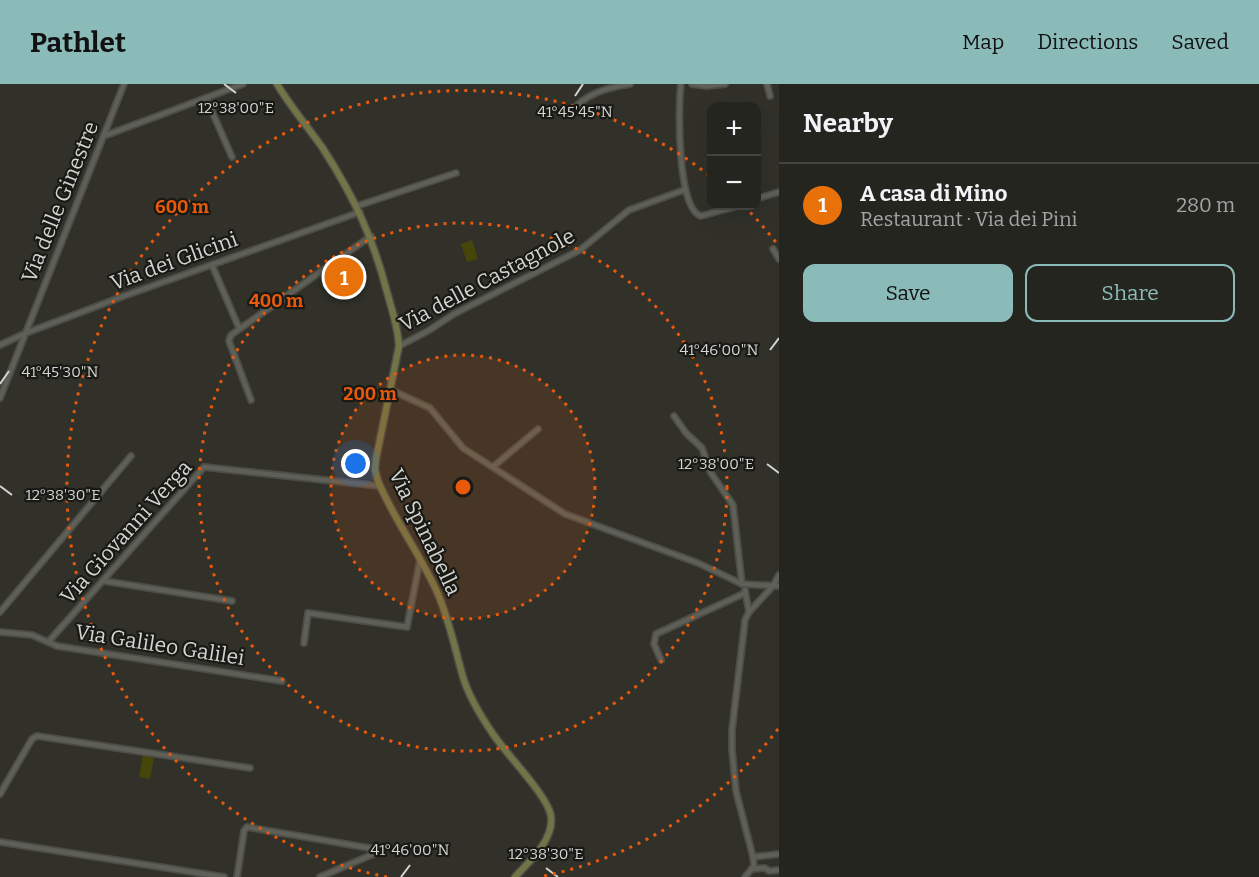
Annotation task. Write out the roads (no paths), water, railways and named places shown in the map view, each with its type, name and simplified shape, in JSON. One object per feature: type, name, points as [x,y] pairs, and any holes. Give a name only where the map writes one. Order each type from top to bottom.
[{"type":"street","name":"Via delle Ginestre","points":[[0,398],[124,84]]},
{"type":"street","points":[[218,84],[221,92]]},
{"type":"street","points":[[104,136],[243,84]]},
{"type":"street","name":"Via Spinabella","points":[[277,84],[326,154],[359,209],[371,236],[392,310],[399,346],[376,463],[376,475],[380,486],[442,606],[469,692],[494,736],[550,810],[551,824],[547,838],[515,877]]},
{"type":"street","points":[[570,113],[586,97],[609,88],[630,84]]},
{"type":"street","points":[[681,84],[679,110],[684,190],[693,211],[698,216],[722,210]]},
{"type":"street","points":[[692,84],[707,86],[725,84]]},
{"type":"street","points":[[767,84],[770,96]]},
{"type":"street","points":[[206,98],[232,156]]},
{"type":"street","name":"Via dei Glicini","points":[[0,345],[26,333],[456,173]]},
{"type":"street","name":"Via delle Castagnole","points":[[399,346],[454,314],[580,250],[629,210],[684,190]]},
{"type":"street","points":[[761,198],[779,192]]},
{"type":"street","points":[[251,400],[229,341],[231,335],[371,236]]},
{"type":"street","points":[[773,249],[779,259]]},
{"type":"street","points":[[212,265],[239,328]]},
{"type":"street","points":[[391,390],[430,408],[461,446],[573,518],[698,563],[744,584],[776,586]]},
{"type":"street","points":[[674,416],[686,433],[702,448],[711,473],[733,505],[749,612],[742,639],[732,750],[736,790],[753,857],[752,869],[745,877]]},
{"type":"street","points":[[494,466],[538,429]]},
{"type":"street","points":[[0,612],[131,456]]},
{"type":"street","name":"Via Giovanni Verga","points":[[49,641],[204,467],[380,486]]},
{"type":"street","points":[[304,643],[308,613],[407,627],[420,560]]},
{"type":"street","points":[[749,612],[776,586],[779,574]]},
{"type":"street","points":[[104,581],[232,601]]},
{"type":"street","points":[[661,660],[654,644],[657,634],[745,593]]},
{"type":"street","name":"Via Galileo Galilei","points":[[0,632],[27,634],[49,641],[56,646],[282,681]]},
{"type":"street","points":[[0,794],[30,743],[37,736],[250,768]]},
{"type":"street","points":[[237,877],[244,831],[248,827],[380,849],[378,852],[320,877]]},
{"type":"street","points":[[0,842],[224,877]]},
{"type":"street","points":[[753,857],[779,854]]},
{"type":"street","points":[[752,869],[779,870]]},
{"type":"place","name":"A casa di Mino","points":[[344,277]]}]
